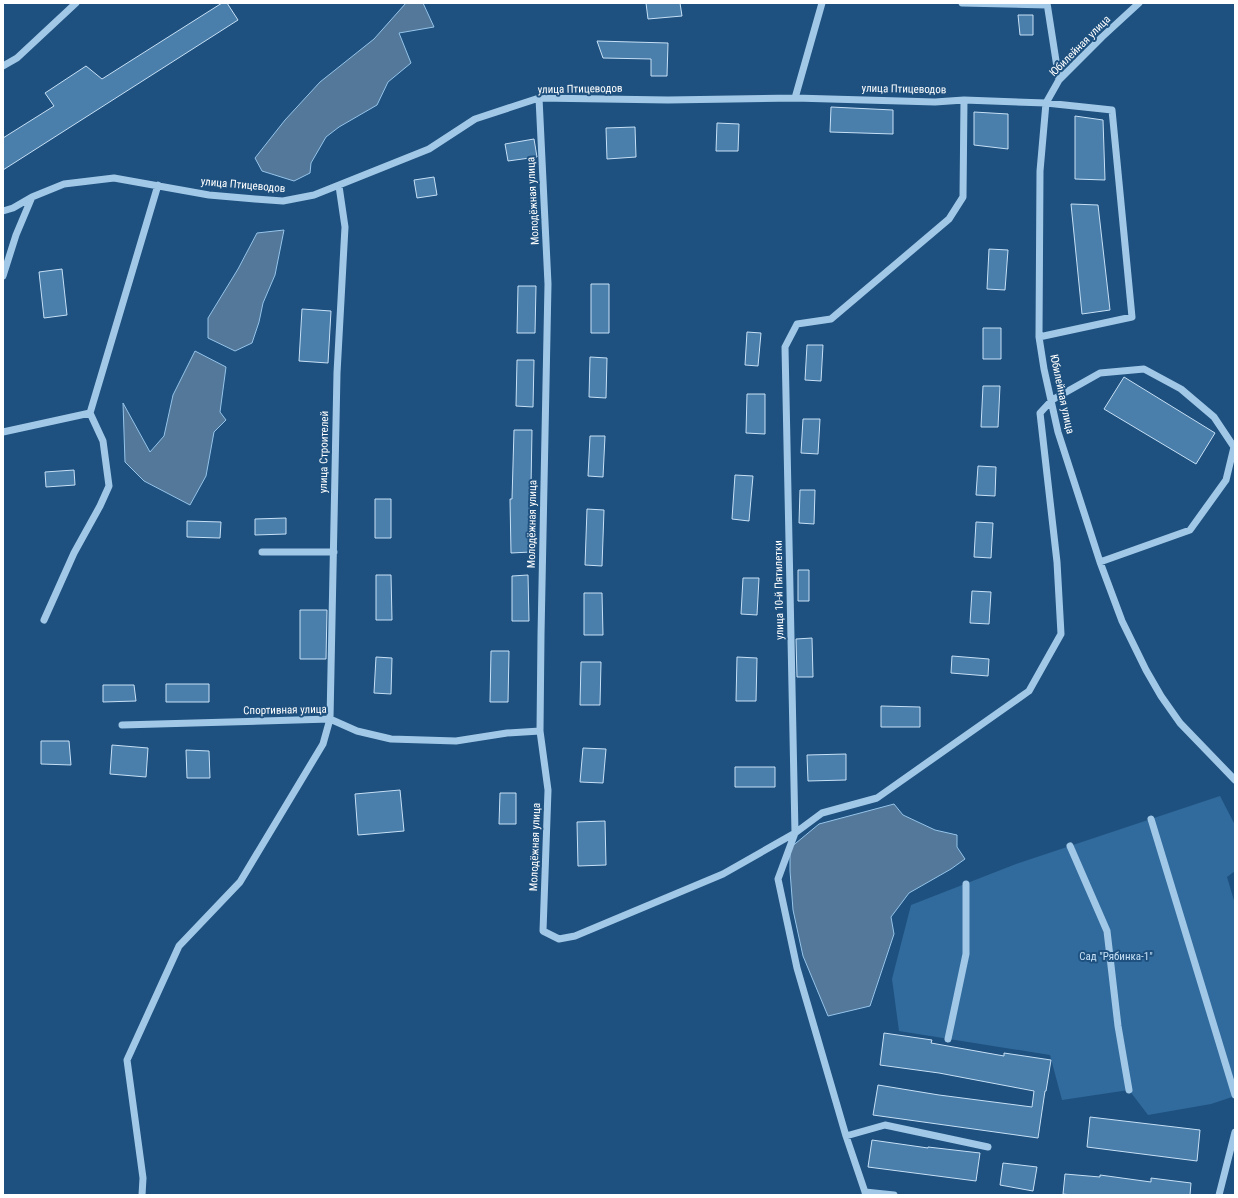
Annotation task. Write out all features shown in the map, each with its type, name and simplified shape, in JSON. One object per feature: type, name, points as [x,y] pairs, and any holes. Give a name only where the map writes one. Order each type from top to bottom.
[{"type":"street","points":[[3,66],[17,58],[76,3]]},
{"type":"street","points":[[795,98],[822,3]]},
{"type":"street","points":[[962,3],[1047,4],[1059,80]]},
{"type":"street","name":"Юбилейная улица","points":[[1139,3],[1059,80],[1046,103],[1040,171],[1039,337],[1044,369],[1058,432],[1100,562],[1122,621],[1146,670],[1161,696],[1180,723],[1235,780]]},
{"type":"street","name":"улица Птицеводов","points":[[3,211],[13,208],[32,197],[64,184],[114,178],[209,194],[283,201],[314,195],[429,149],[475,119],[539,98],[668,100],[795,98],[934,102],[964,100],[1046,103],[1112,110],[1132,317],[1039,337]]},
{"type":"street","name":"Молодёжная улица","points":[[539,98],[548,284],[540,731],[548,790],[543,931],[559,939],[575,936],[723,874],[795,833]]},
{"type":"street","name":"улица 10-й Пятилетки","points":[[795,833],[785,347],[797,324],[831,319],[949,219],[963,197],[964,100]]},
{"type":"street","points":[[44,620],[74,554],[109,486],[103,442],[90,413],[158,185]]},
{"type":"street","name":"улица Строителей","points":[[142,1195],[143,1178],[127,1060],[179,946],[240,882],[323,744],[330,720],[337,373],[345,228],[339,186]]},
{"type":"street","points":[[3,276],[16,235],[32,197]]},
{"type":"street","points":[[894,1195],[863,1193],[797,968],[778,879],[795,833],[822,813],[878,798],[1029,691],[1061,634],[1057,562],[1040,413],[1052,400],[1100,373],[1144,369],[1181,389],[1214,417],[1234,447],[1226,480],[1190,530],[1100,562]]},
{"type":"street","points":[[3,432],[90,413]]},
{"type":"street","points":[[262,552],[334,552]]},
{"type":"street","name":"Спортивная улица","points":[[122,725],[330,720],[357,731],[391,739],[456,741],[507,733],[540,731]]},
{"type":"street","points":[[1151,819],[1235,1095]]},
{"type":"street","points":[[1070,846],[1107,931],[1118,1026],[1129,1090]]},
{"type":"street","points":[[948,1039],[966,954],[966,884]]},
{"type":"street","points":[[846,1136],[885,1125],[988,1147]]},
{"type":"street","points":[[1219,1195],[1235,1132]]},
{"type":"green space","name":"Сад \"Рябинка-1\"","points":[[1220,796],[1235,825],[1235,871],[1227,877],[1235,904],[1235,1096],[1211,1104],[1148,1115],[1129,1090],[1062,1100],[1050,1055],[899,1031],[892,979],[911,905],[1016,864]]},
{"type":"shaded area","points":[[406,3],[423,3],[434,27],[399,33],[411,63],[388,82],[377,105],[339,127],[326,137],[311,163],[310,173],[294,181],[262,171],[255,158],[285,120],[320,82],[374,39]]},
{"type":"shaded area","points":[[284,230],[275,275],[263,303],[252,343],[235,351],[208,338],[208,318],[238,269],[257,233]]},
{"type":"shaded area","points":[[195,351],[226,367],[220,412],[226,420],[214,432],[206,476],[190,505],[144,481],[125,462],[123,403],[150,452],[164,436],[173,395]]},
{"type":"shaded area","points":[[894,804],[903,815],[935,830],[957,835],[957,847],[965,859],[951,869],[909,893],[891,917],[894,934],[870,1006],[828,1016],[803,956],[793,910],[790,848],[819,824]]},
{"type":"building","points":[[222,3],[227,3],[238,20],[3,170],[3,138],[54,106],[45,93],[86,66],[102,79]]},
{"type":"building","points":[[646,3],[680,3],[682,16],[648,19]]},
{"type":"building","points":[[1018,15],[1033,15],[1033,35],[1020,35]]},
{"type":"building","points":[[597,41],[668,43],[667,76],[651,76],[651,59],[603,58]]},
{"type":"building","points":[[831,107],[893,110],[893,134],[830,132]]},
{"type":"building","points":[[974,112],[1008,114],[1008,149],[974,145]]},
{"type":"building","points":[[1075,116],[1103,120],[1105,180],[1075,179]]},
{"type":"building","points":[[717,123],[739,124],[738,151],[716,151]]},
{"type":"building","points":[[635,127],[636,157],[607,159],[606,128]]},
{"type":"building","points":[[534,139],[537,157],[508,161],[505,144]]},
{"type":"building","points":[[434,177],[437,195],[417,198],[414,180]]},
{"type":"building","points":[[1071,204],[1098,205],[1110,310],[1082,314]]},
{"type":"building","points":[[989,249],[1008,250],[1005,290],[987,289]]},
{"type":"building","points":[[62,269],[67,315],[44,318],[39,272]]},
{"type":"building","points":[[591,284],[609,284],[609,333],[591,333]]},
{"type":"building","points":[[518,286],[536,286],[535,333],[517,333]]},
{"type":"building","points":[[302,309],[331,311],[328,363],[299,361]]},
{"type":"building","points":[[983,328],[1001,328],[1001,359],[983,359]]},
{"type":"building","points":[[747,332],[761,333],[758,366],[745,365]]},
{"type":"building","points":[[807,345],[823,345],[821,381],[805,380]]},
{"type":"building","points":[[590,357],[607,358],[606,398],[589,397]]},
{"type":"building","points":[[517,360],[534,360],[533,407],[516,406]]},
{"type":"building","points":[[1124,377],[1215,433],[1196,464],[1104,409]]},
{"type":"building","points":[[983,386],[1000,386],[998,427],[981,427]]},
{"type":"building","points":[[747,394],[765,394],[765,434],[746,433]]},
{"type":"building","points":[[803,419],[820,419],[818,454],[801,453]]},
{"type":"building","points":[[514,430],[532,430],[531,486],[529,486],[531,552],[511,553],[510,499],[512,499]]},
{"type":"building","points":[[590,436],[605,436],[603,477],[588,476]]},
{"type":"building","points":[[978,466],[996,467],[995,496],[976,495]]},
{"type":"building","points":[[74,470],[75,485],[46,487],[45,472]]},
{"type":"building","points":[[735,475],[753,476],[749,521],[732,519]]},
{"type":"building","points":[[800,490],[815,490],[814,524],[799,523]]},
{"type":"building","points":[[375,499],[391,499],[391,538],[375,538]]},
{"type":"building","points":[[587,509],[604,510],[602,566],[585,565]]},
{"type":"building","points":[[286,518],[286,534],[255,535],[255,519]]},
{"type":"building","points":[[187,521],[221,522],[220,538],[187,537]]},
{"type":"building","points":[[976,522],[993,523],[991,558],[974,557]]},
{"type":"building","points":[[798,570],[809,570],[809,601],[798,601]]},
{"type":"building","points":[[376,575],[391,575],[392,620],[376,620]]},
{"type":"building","points":[[528,575],[529,621],[512,621],[512,576]]},
{"type":"building","points":[[743,578],[759,578],[757,615],[741,614]]},
{"type":"building","points":[[972,591],[991,592],[989,624],[970,623]]},
{"type":"building","points":[[584,593],[602,593],[603,635],[584,635]]},
{"type":"building","points":[[300,610],[327,610],[326,659],[300,659]]},
{"type":"building","points":[[812,638],[813,677],[797,677],[796,639]]},
{"type":"building","points":[[491,651],[509,651],[508,702],[490,702]]},
{"type":"building","points":[[952,656],[989,659],[988,676],[951,673]]},
{"type":"building","points":[[376,657],[392,658],[391,694],[374,693]]},
{"type":"building","points":[[737,657],[757,658],[756,701],[736,701]]},
{"type":"building","points":[[581,662],[601,662],[600,705],[580,705]]},
{"type":"building","points":[[166,684],[209,684],[209,702],[166,702]]},
{"type":"building","points":[[103,685],[134,685],[136,701],[103,702]]},
{"type":"building","points":[[881,706],[920,707],[920,727],[881,727]]},
{"type":"building","points":[[41,741],[69,741],[71,765],[41,764]]},
{"type":"building","points":[[112,745],[148,748],[146,777],[110,774]]},
{"type":"building","points":[[583,748],[606,749],[603,783],[580,782]]},
{"type":"building","points":[[186,750],[209,751],[210,778],[187,778]]},
{"type":"building","points":[[846,754],[846,780],[808,781],[807,755]]},
{"type":"building","points":[[735,767],[775,767],[775,787],[735,787]]},
{"type":"building","points":[[400,790],[404,831],[358,835],[355,794]]},
{"type":"building","points":[[500,793],[516,793],[516,824],[499,824]]},
{"type":"building","points":[[605,821],[606,865],[578,866],[577,822]]},
{"type":"building","points":[[884,1033],[932,1040],[931,1043],[1004,1056],[1004,1053],[1051,1060],[1038,1138],[873,1115],[878,1085],[939,1095],[1032,1107],[1034,1091],[939,1073],[880,1065]]},
{"type":"building","points":[[1090,1117],[1200,1130],[1197,1161],[1087,1147]]},
{"type":"building","points":[[872,1140],[928,1148],[980,1153],[976,1181],[868,1167]]},
{"type":"building","points":[[1003,1163],[1037,1167],[1033,1191],[1000,1185]]},
{"type":"building","points":[[1065,1174],[1100,1177],[1100,1175],[1151,1182],[1151,1178],[1191,1183],[1190,1195],[1063,1194]]}]
